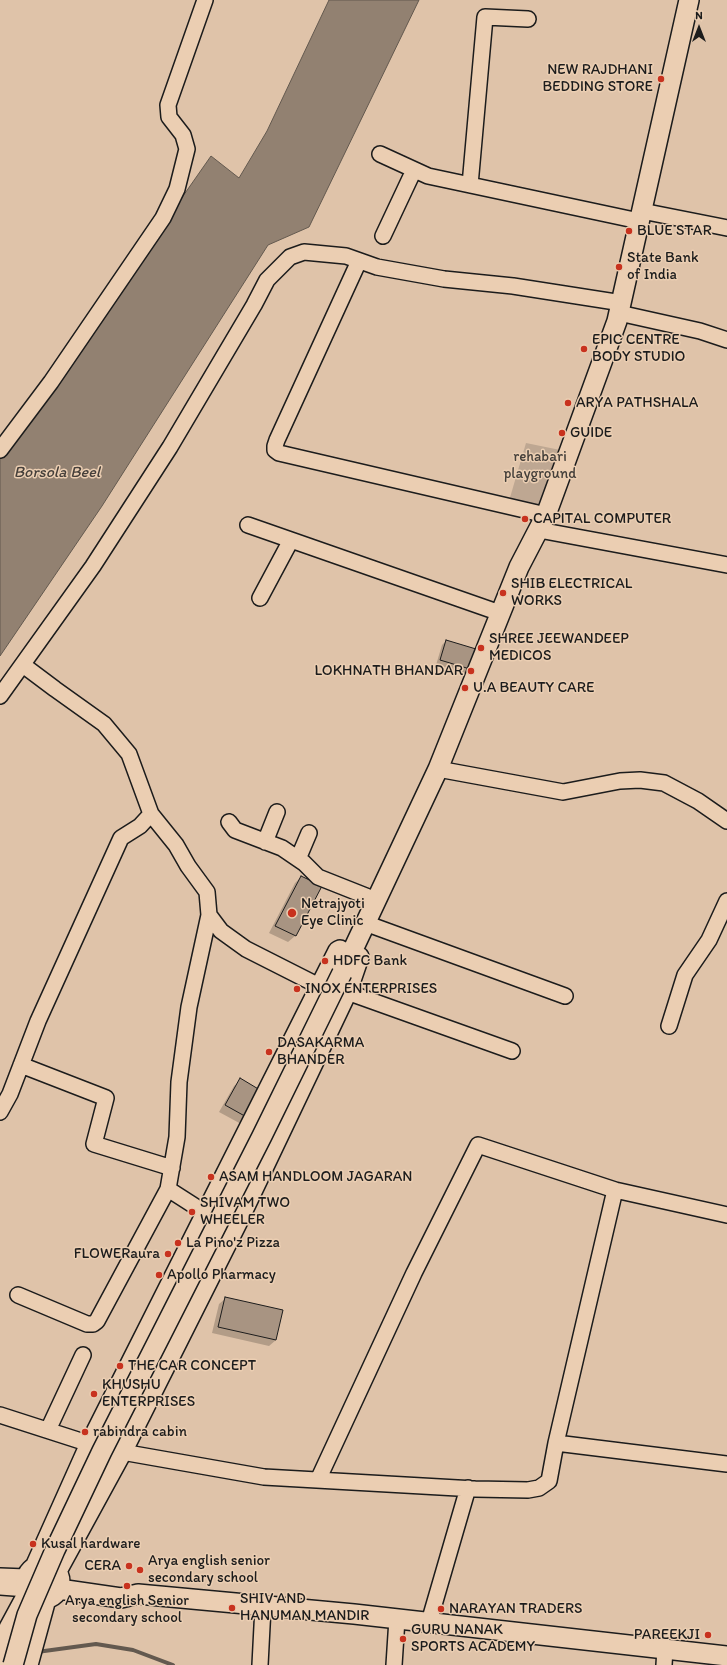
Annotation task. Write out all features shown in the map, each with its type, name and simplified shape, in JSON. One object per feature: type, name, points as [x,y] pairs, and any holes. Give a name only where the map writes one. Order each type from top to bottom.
[{"type":"main road","points":[[5,1664],[102,1451],[262,1136],[342,972],[438,769],[519,567],[543,522],[620,308],[689,0]]},
{"type":"main road","points":[[5,1664],[9,1628],[90,1444],[338,951],[357,940]]},
{"type":"main road","points":[[28,1665],[40,1624],[56,1584],[237,1223],[347,992],[360,954],[357,940]]},
{"type":"main road","points":[[56,1584],[49,1565],[38,1565],[29,1581],[35,1597],[56,1584],[121,1598],[138,1594],[429,1622],[665,1657],[727,1656]]},
{"type":"street","points":[[0,450],[51,382],[163,218],[177,189],[187,149],[183,135],[169,117],[168,105],[205,0]]},
{"type":"street","points":[[470,186],[485,17],[528,19]]},
{"type":"street","points":[[380,154],[428,176],[470,186],[640,216],[727,228]]},
{"type":"street","points":[[383,236],[414,170]]},
{"type":"street","points":[[0,696],[93,566],[170,447],[254,305],[267,280],[290,257],[304,252],[346,256],[377,267],[444,279],[513,286],[620,308],[727,340]]},
{"type":"street","points":[[359,261],[274,446],[275,450],[279,453],[543,522],[727,565]]},
{"type":"street","points":[[248,525],[500,613]]},
{"type":"street","points":[[260,598],[291,540]]},
{"type":"street","points":[[18,1295],[87,1324],[93,1324],[97,1321],[168,1189],[177,1137],[179,1082],[189,1007],[209,915],[207,892],[188,866],[176,845],[151,814],[129,754],[104,724],[23,664]]},
{"type":"street","points":[[438,769],[563,792],[620,781],[640,780],[664,783],[698,801],[727,821]]},
{"type":"street","points":[[265,842],[277,812]]},
{"type":"street","points":[[0,1112],[10,1094],[38,1021],[121,838],[140,826],[151,814]]},
{"type":"street","points":[[229,822],[235,830],[282,848],[304,863],[318,877],[376,900]]},
{"type":"street","points":[[298,859],[309,833]]},
{"type":"street","points":[[669,1026],[685,976],[708,940],[727,901]]},
{"type":"street","points":[[209,915],[221,931],[246,949],[321,987]]},
{"type":"street","points":[[365,923],[565,996]]},
{"type":"street","points":[[347,992],[512,1051]]},
{"type":"street","points":[[21,1065],[106,1098],[94,1144],[172,1168]]},
{"type":"street","points":[[318,1480],[414,1273],[478,1145],[615,1190],[727,1215]]},
{"type":"street","points":[[168,1189],[207,1214]]},
{"type":"street","points":[[122,1452],[264,1477],[468,1488],[528,1490],[539,1488],[549,1481],[556,1443],[615,1190]]},
{"type":"street","points":[[48,1430],[83,1355]]},
{"type":"street","points":[[0,1415],[90,1444]]},
{"type":"street","points":[[556,1443],[727,1464]]},
{"type":"street","points":[[429,1622],[468,1488]]},
{"type":"street","points":[[0,1576],[29,1581]]},
{"type":"street","points":[[0,1587],[29,1581]]},
{"type":"street","points":[[260,1665],[263,1606]]},
{"type":"street","points":[[394,1662],[397,1619]]},
{"type":"green space","name":"rehabari playground","points":[[526,443],[565,451],[545,510],[509,501]]},
{"type":"water","name":"Borsola Beel","points":[[329,0],[419,0],[309,227],[268,245],[102,506],[0,656],[0,458],[211,156],[239,178],[267,131]]},
{"type":"building","points":[[446,640],[476,649],[470,669],[440,660]]},
{"type":"building","points":[[301,876],[322,886],[296,936],[275,926]]},
{"type":"building","points":[[240,1078],[265,1093],[250,1119],[225,1105]]},
{"type":"building","points":[[225,1297],[283,1310],[276,1340],[218,1327]]},
{"type":"waterway","points":[[37,1652],[96,1644],[133,1650],[173,1665]]},
{"type":"place","name":"NEW RAJDHANI BEDDING STORE","points":[[661,79]]},
{"type":"place","name":"BLUE STAR","points":[[629,231]]},
{"type":"place","name":"State Bank of India","points":[[619,267]]},
{"type":"place","name":"EPIC CENTRE BODY STUDIO","points":[[584,349]]},
{"type":"place","name":"ARYA PATHSHALA","points":[[568,403]]},
{"type":"place","name":"GUIDE","points":[[562,433]]},
{"type":"place","name":"CAPITAL COMPUTER","points":[[525,519]]},
{"type":"place","name":"SHIB ELECTRICAL WORKS","points":[[503,593]]},
{"type":"place","name":"SHREE JEEWANDEEP MEDICOS","points":[[481,648]]},
{"type":"place","name":"LOKHNATH BHANDAR","points":[[471,671]]},
{"type":"place","name":"U.A BEAUTY CARE","points":[[465,688]]},
{"type":"place","name":"Netrajyoti Eye Clinic","points":[[292,913]]},
{"type":"place","name":"HDFC Bank","points":[[325,961]]},
{"type":"place","name":"INOX ENTERPRISES","points":[[297,989]]},
{"type":"place","name":"DASAKARMA BHANDER","points":[[269,1052]]},
{"type":"place","name":"ASAM HANDLOOM JAGARAN","points":[[211,1177]]},
{"type":"place","name":"SHIVAM TWO WHEELER","points":[[192,1212]]},
{"type":"place","name":"La Pino'z Pizza","points":[[178,1243]]},
{"type":"place","name":"FLOWERaura","points":[[168,1254]]},
{"type":"place","name":"Apollo Pharmacy","points":[[159,1275]]},
{"type":"place","name":"THE CAR CONCEPT","points":[[120,1366]]},
{"type":"place","name":"KHUSHU ENTERPRISES","points":[[94,1394]]},
{"type":"place","name":"rabindra cabin","points":[[85,1432]]},
{"type":"place","name":"Kusal hardware","points":[[33,1544]]},
{"type":"place","name":"CERA","points":[[129,1566]]},
{"type":"place","name":"Arya english senior secondary school","points":[[140,1570]]},
{"type":"place","name":"Arya english Senior secondary school","points":[[127,1586]]},
{"type":"place","name":"SHIV AND HANUMAN MANDIR","points":[[232,1608]]},
{"type":"place","name":"NARAYAN TRADERS","points":[[441,1609]]},
{"type":"place","name":"PAREEKJI","points":[[708,1635]]},
{"type":"place","name":"GURU NANAK SPORTS ACADEMY","points":[[403,1639]]}]
